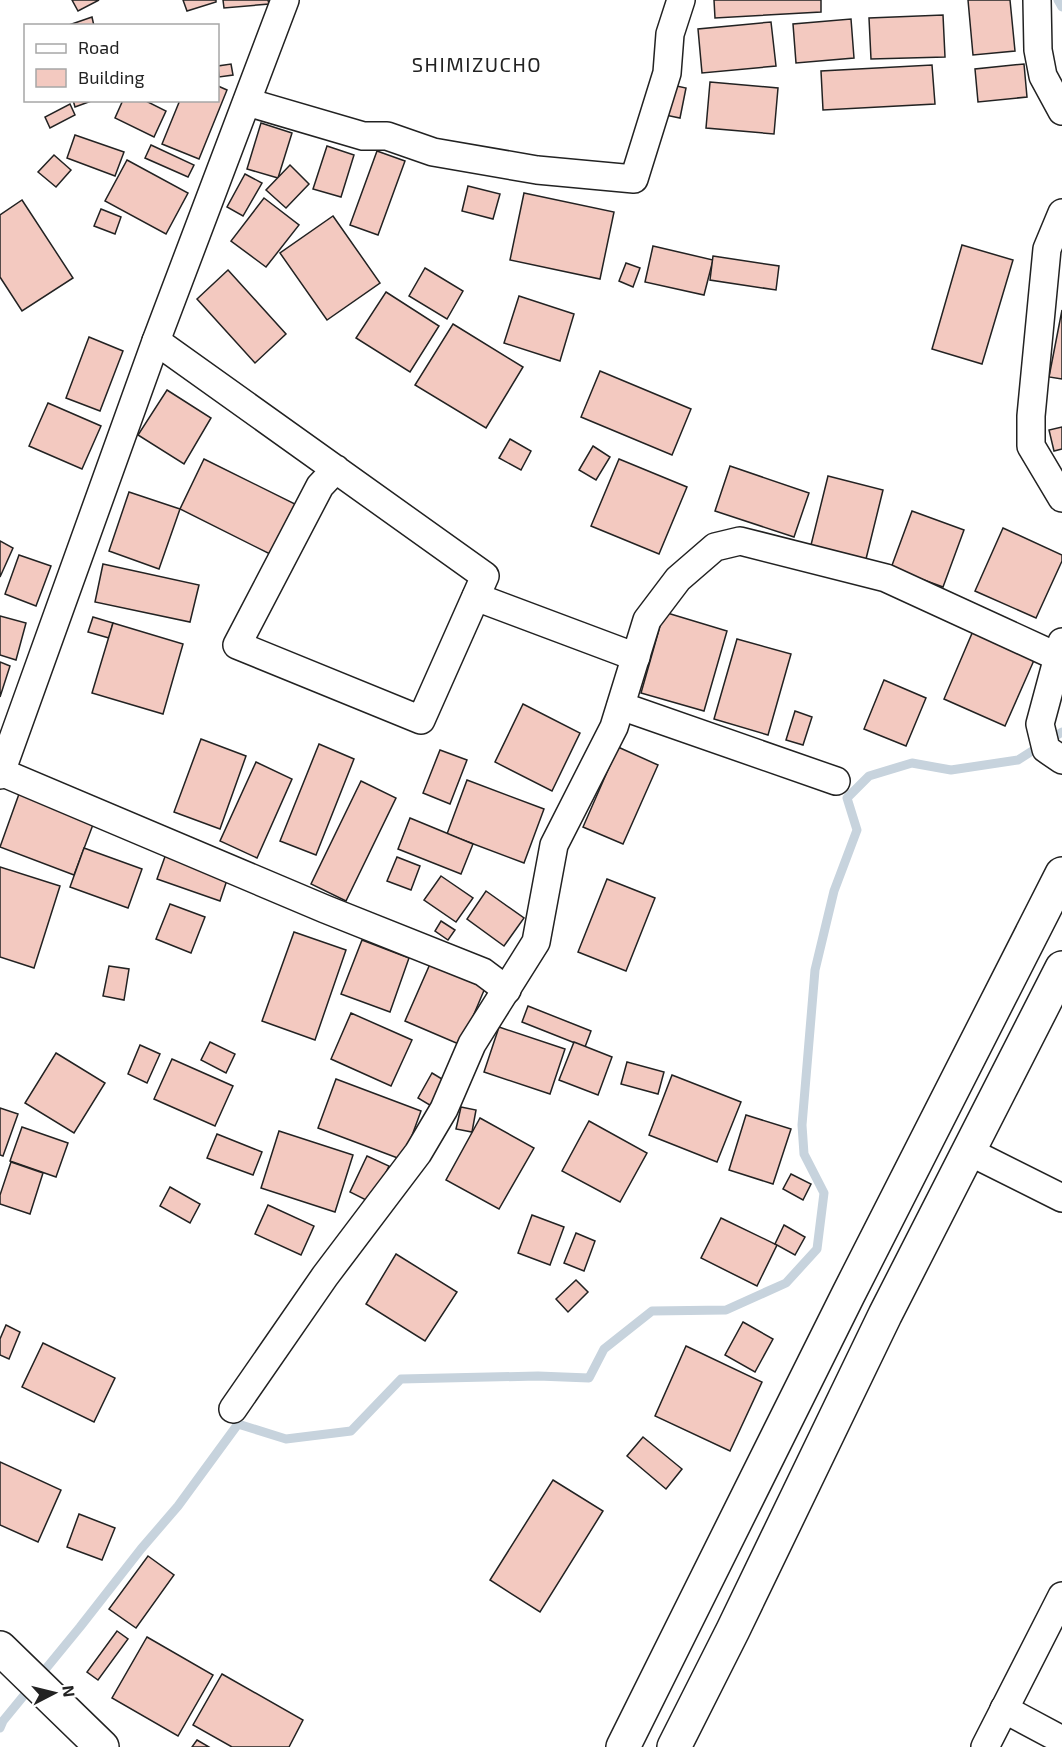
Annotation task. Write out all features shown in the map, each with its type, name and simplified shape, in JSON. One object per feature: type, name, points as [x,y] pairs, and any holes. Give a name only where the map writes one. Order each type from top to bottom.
[{"type":"street","points":[[285,0],[156,341],[1,773],[483,972],[507,990]]},
{"type":"street","points":[[247,102],[363,136],[387,136],[433,152],[537,170],[634,179],[667,73],[670,34],[681,0]]},
{"type":"street","points":[[1037,0],[1038,50],[1043,76],[1062,111]]},
{"type":"street","points":[[1062,213],[1047,249],[1031,416],[1031,446],[1062,498]]},
{"type":"street","points":[[156,341],[336,469],[485,576],[422,720],[237,645],[320,486],[336,469]]},
{"type":"street","points":[[233,1409],[325,1276],[418,1153],[444,1109],[472,1044],[536,942],[554,845],[614,727],[647,620],[678,579],[715,547],[740,541],[886,578],[1060,650],[1040,724],[1046,749],[1062,760]]},
{"type":"street","points":[[476,597],[636,657]]},
{"type":"street","points":[[621,706],[836,780]]},
{"type":"street","points":[[623,1747],[848,1294],[1062,874]]},
{"type":"street","points":[[674,1747],[885,1315],[1062,968]]},
{"type":"street","points":[[968,1152],[1062,1198]]},
{"type":"street","points":[[985,1747],[1062,1596]]},
{"type":"street","points":[[0,1648],[102,1747]]},
{"type":"street","points":[[1004,1709],[1062,1740]]},
{"type":"building","points":[[72,0],[99,0],[78,11]]},
{"type":"building","points":[[183,0],[216,0],[216,2],[187,11]]},
{"type":"building","points":[[223,0],[268,0],[269,4],[224,8]]},
{"type":"building","points":[[714,0],[821,0],[821,12],[715,18]]},
{"type":"building","points":[[968,0],[1010,0],[1015,51],[973,55]]},
{"type":"building","points":[[943,15],[945,57],[871,59],[869,18]]},
{"type":"building","points":[[92,17],[94,24],[72,24]]},
{"type":"building","points":[[851,19],[854,58],[796,63],[793,24]]},
{"type":"building","points":[[771,22],[776,66],[702,73],[698,29]]},
{"type":"building","points":[[231,64],[233,75],[219,77],[219,66]]},
{"type":"building","points":[[1024,64],[1027,97],[978,102],[975,69]]},
{"type":"building","points":[[932,65],[935,104],[823,110],[821,71]]},
{"type":"building","points":[[710,82],[778,88],[774,134],[706,128]]},
{"type":"building","points":[[672,85],[686,88],[680,118],[665,115]]},
{"type":"building","points":[[219,86],[227,90],[199,159],[162,144],[179,102],[219,102]]},
{"type":"building","points":[[74,102],[89,102],[75,107]]},
{"type":"building","points":[[122,102],[148,102],[166,111],[154,137],[115,118]]},
{"type":"building","points":[[70,104],[75,115],[50,128],[45,117]]},
{"type":"building","points":[[261,123],[292,133],[278,178],[247,169]]},
{"type":"building","points":[[75,135],[124,152],[115,176],[67,158]]},
{"type":"building","points":[[151,145],[194,165],[188,177],[145,158]]},
{"type":"building","points":[[327,146],[354,155],[341,197],[313,189]]},
{"type":"building","points":[[377,151],[405,161],[378,235],[350,225]]},
{"type":"building","points":[[54,155],[71,170],[56,187],[38,172]]},
{"type":"building","points":[[127,160],[188,193],[166,234],[105,201]]},
{"type":"building","points":[[290,165],[309,184],[286,208],[266,190]]},
{"type":"building","points":[[245,174],[262,183],[243,216],[227,207]]},
{"type":"building","points":[[468,186],[500,194],[493,219],[462,211]]},
{"type":"building","points":[[524,193],[614,212],[600,279],[510,260]]},
{"type":"building","points":[[264,198],[299,225],[266,267],[231,241]]},
{"type":"building","points":[[22,200],[73,278],[22,311],[0,277],[0,215]]},
{"type":"building","points":[[101,209],[121,217],[115,234],[94,226]]},
{"type":"building","points":[[333,216],[380,283],[327,320],[280,253]]},
{"type":"building","points":[[962,245],[1013,260],[982,364],[932,349]]},
{"type":"building","points":[[653,246],[713,260],[704,295],[645,282]]},
{"type":"building","points":[[713,256],[779,266],[776,290],[710,280]]},
{"type":"building","points":[[626,263],[640,268],[633,287],[619,281]]},
{"type":"building","points":[[425,268],[463,291],[447,319],[409,296]]},
{"type":"building","points":[[228,270],[286,334],[255,363],[197,299]]},
{"type":"building","points":[[386,292],[439,326],[410,372],[356,338]]},
{"type":"building","points":[[519,296],[574,314],[560,361],[504,343]]},
{"type":"building","points":[[1062,310],[1062,379],[1049,377]]},
{"type":"building","points":[[453,324],[523,367],[486,428],[415,385]]},
{"type":"building","points":[[89,337],[123,351],[100,411],[66,398]]},
{"type":"building","points":[[600,371],[691,409],[672,455],[581,417]]},
{"type":"building","points":[[167,390],[211,418],[184,464],[138,435]]},
{"type":"building","points":[[48,403],[101,426],[82,469],[29,446]]},
{"type":"building","points":[[1062,427],[1062,449],[1054,451],[1049,430]]},
{"type":"building","points":[[510,439],[531,451],[521,470],[499,458]]},
{"type":"building","points":[[593,446],[610,457],[596,480],[579,470]]},
{"type":"building","points":[[204,459],[295,504],[270,554],[180,509]]},
{"type":"building","points":[[619,459],[687,487],[659,554],[591,526]]},
{"type":"building","points":[[730,466],[809,493],[794,537],[715,511]]},
{"type":"building","points":[[828,476],[883,490],[866,559],[811,545]]},
{"type":"building","points":[[129,492],[180,509],[159,569],[109,551]]},
{"type":"building","points":[[912,511],[964,530],[943,587],[891,568]]},
{"type":"building","points":[[1003,528],[1062,555],[1062,561],[1036,618],[975,591]]},
{"type":"building","points":[[0,541],[13,548],[0,577]]},
{"type":"building","points":[[19,555],[51,566],[36,606],[5,594]]},
{"type":"building","points":[[103,564],[199,585],[190,622],[95,602]]},
{"type":"building","points":[[664,612],[727,631],[704,711],[641,693]]},
{"type":"building","points":[[0,616],[26,623],[16,660],[0,655]]},
{"type":"building","points":[[93,617],[113,623],[109,638],[88,632]]},
{"type":"building","points":[[113,623],[183,644],[163,714],[92,693]]},
{"type":"building","points":[[973,631],[1035,658],[1005,726],[944,699]]},
{"type":"building","points":[[737,639],[791,654],[768,735],[714,719]]},
{"type":"building","points":[[0,662],[10,666],[0,697]]},
{"type":"building","points":[[884,680],[926,698],[906,746],[864,729]]},
{"type":"building","points":[[523,704],[580,733],[552,791],[495,762]]},
{"type":"building","points":[[795,711],[812,717],[803,745],[786,740]]},
{"type":"building","points":[[201,739],[246,756],[220,829],[174,812]]},
{"type":"building","points":[[319,744],[354,759],[316,855],[280,841]]},
{"type":"building","points":[[618,747],[658,765],[623,844],[583,827]]},
{"type":"building","points":[[440,750],[467,760],[450,804],[423,793]]},
{"type":"building","points":[[256,762],[292,779],[257,858],[220,841]]},
{"type":"building","points":[[467,780],[544,809],[524,863],[447,834]]},
{"type":"building","points":[[361,781],[396,798],[346,901],[311,884]]},
{"type":"building","points":[[19,794],[94,822],[74,875],[0,847]]},
{"type":"building","points":[[410,818],[473,844],[461,874],[398,849]]},
{"type":"building","points":[[84,848],[142,869],[128,908],[70,887]]},
{"type":"building","points":[[167,851],[229,874],[220,901],[157,879]]},
{"type":"building","points":[[397,857],[420,866],[411,890],[387,881]]},
{"type":"building","points":[[0,867],[60,886],[34,968],[0,957]]},
{"type":"building","points":[[441,876],[473,898],[456,922],[424,900]]},
{"type":"building","points":[[607,879],[655,898],[626,971],[578,952]]},
{"type":"building","points":[[486,891],[524,918],[504,946],[467,919]]},
{"type":"building","points":[[170,904],[205,917],[191,953],[156,939]]},
{"type":"building","points":[[441,921],[455,930],[448,940],[435,931]]},
{"type":"building","points":[[294,932],[346,950],[315,1040],[262,1021]]},
{"type":"building","points":[[362,940],[409,958],[390,1012],[341,994]]},
{"type":"building","points":[[430,964],[485,988],[461,1045],[405,1021]]},
{"type":"building","points":[[109,966],[129,969],[124,1000],[103,996]]},
{"type":"building","points":[[528,1006],[591,1031],[585,1047],[522,1022]]},
{"type":"building","points":[[351,1013],[412,1040],[391,1086],[331,1059]]},
{"type":"building","points":[[499,1027],[565,1049],[550,1094],[484,1072]]},
{"type":"building","points":[[210,1042],[235,1054],[226,1073],[201,1060]]},
{"type":"building","points":[[574,1042],[612,1057],[598,1095],[559,1080]]},
{"type":"building","points":[[140,1045],[160,1054],[147,1083],[128,1074]]},
{"type":"building","points":[[56,1053],[105,1083],[74,1133],[25,1103]]},
{"type":"building","points":[[172,1059],[233,1086],[215,1126],[154,1099]]},
{"type":"building","points":[[627,1062],[664,1072],[658,1094],[621,1084]]},
{"type":"building","points":[[432,1073],[447,1082],[433,1107],[418,1098]]},
{"type":"building","points":[[672,1075],[741,1102],[717,1162],[649,1135]]},
{"type":"building","points":[[336,1079],[421,1111],[403,1160],[318,1128]]},
{"type":"building","points":[[461,1107],[476,1110],[472,1132],[456,1129]]},
{"type":"building","points":[[0,1108],[18,1114],[3,1156],[0,1155]]},
{"type":"building","points":[[746,1115],[791,1129],[773,1184],[729,1170]]},
{"type":"building","points":[[480,1118],[534,1148],[499,1209],[446,1180]]},
{"type":"building","points":[[589,1121],[647,1153],[620,1202],[562,1171]]},
{"type":"building","points":[[22,1127],[68,1143],[56,1177],[10,1161]]},
{"type":"building","points":[[279,1131],[353,1155],[335,1212],[261,1188]]},
{"type":"building","points":[[217,1134],[262,1152],[253,1175],[207,1158]]},
{"type":"building","points":[[367,1156],[389,1166],[372,1203],[350,1192]]},
{"type":"building","points":[[11,1162],[43,1173],[30,1214],[0,1204],[0,1195]]},
{"type":"building","points":[[791,1174],[811,1184],[803,1200],[783,1189]]},
{"type":"building","points":[[170,1187],[200,1204],[190,1223],[160,1206]]},
{"type":"building","points":[[268,1205],[314,1226],[301,1255],[255,1234]]},
{"type":"building","points":[[532,1215],[564,1227],[550,1265],[518,1253]]},
{"type":"building","points":[[721,1218],[777,1245],[757,1286],[701,1258]]},
{"type":"building","points":[[784,1225],[805,1237],[795,1255],[775,1244]]},
{"type":"building","points":[[576,1233],[595,1241],[584,1271],[564,1263]]},
{"type":"building","points":[[396,1254],[457,1292],[425,1341],[366,1304]]},
{"type":"building","points":[[576,1280],[588,1292],[568,1312],[556,1299]]},
{"type":"building","points":[[743,1322],[773,1339],[755,1372],[725,1355]]},
{"type":"building","points":[[6,1325],[20,1332],[9,1359],[0,1355],[0,1339]]},
{"type":"building","points":[[43,1343],[115,1378],[94,1422],[22,1387]]},
{"type":"building","points":[[686,1346],[762,1382],[730,1451],[655,1416]]},
{"type":"building","points":[[643,1437],[682,1469],[666,1489],[627,1456]]},
{"type":"building","points":[[0,1462],[61,1490],[38,1542],[0,1525]]},
{"type":"building","points":[[553,1480],[603,1511],[540,1612],[490,1580]]},
{"type":"building","points":[[79,1514],[115,1528],[102,1560],[67,1547]]},
{"type":"building","points":[[148,1556],[174,1575],[136,1628],[109,1609]]},
{"type":"building","points":[[117,1631],[128,1639],[98,1680],[87,1672]]},
{"type":"building","points":[[147,1637],[213,1675],[178,1736],[112,1698]]},
{"type":"building","points":[[222,1674],[303,1720],[289,1747],[232,1747],[193,1725]]},
{"type":"building","points":[[197,1740],[209,1747],[192,1747]]},
{"type":"waterway","points":[[1058,0],[1062,7]]},
{"type":"waterway","points":[[0,1728],[3,1721],[178,1506],[238,1424],[286,1439],[351,1431],[401,1379],[538,1376],[589,1378],[604,1349],[652,1311],[726,1310],[786,1283],[817,1249],[824,1193],[804,1154],[802,1125],[815,970],[834,891],[857,830],[847,798],[869,776],[912,763],[951,770],[1018,760],[1062,732]]},
{"type":"district","name":"SHIMIZUCHO","points":[[477,64]]}]
